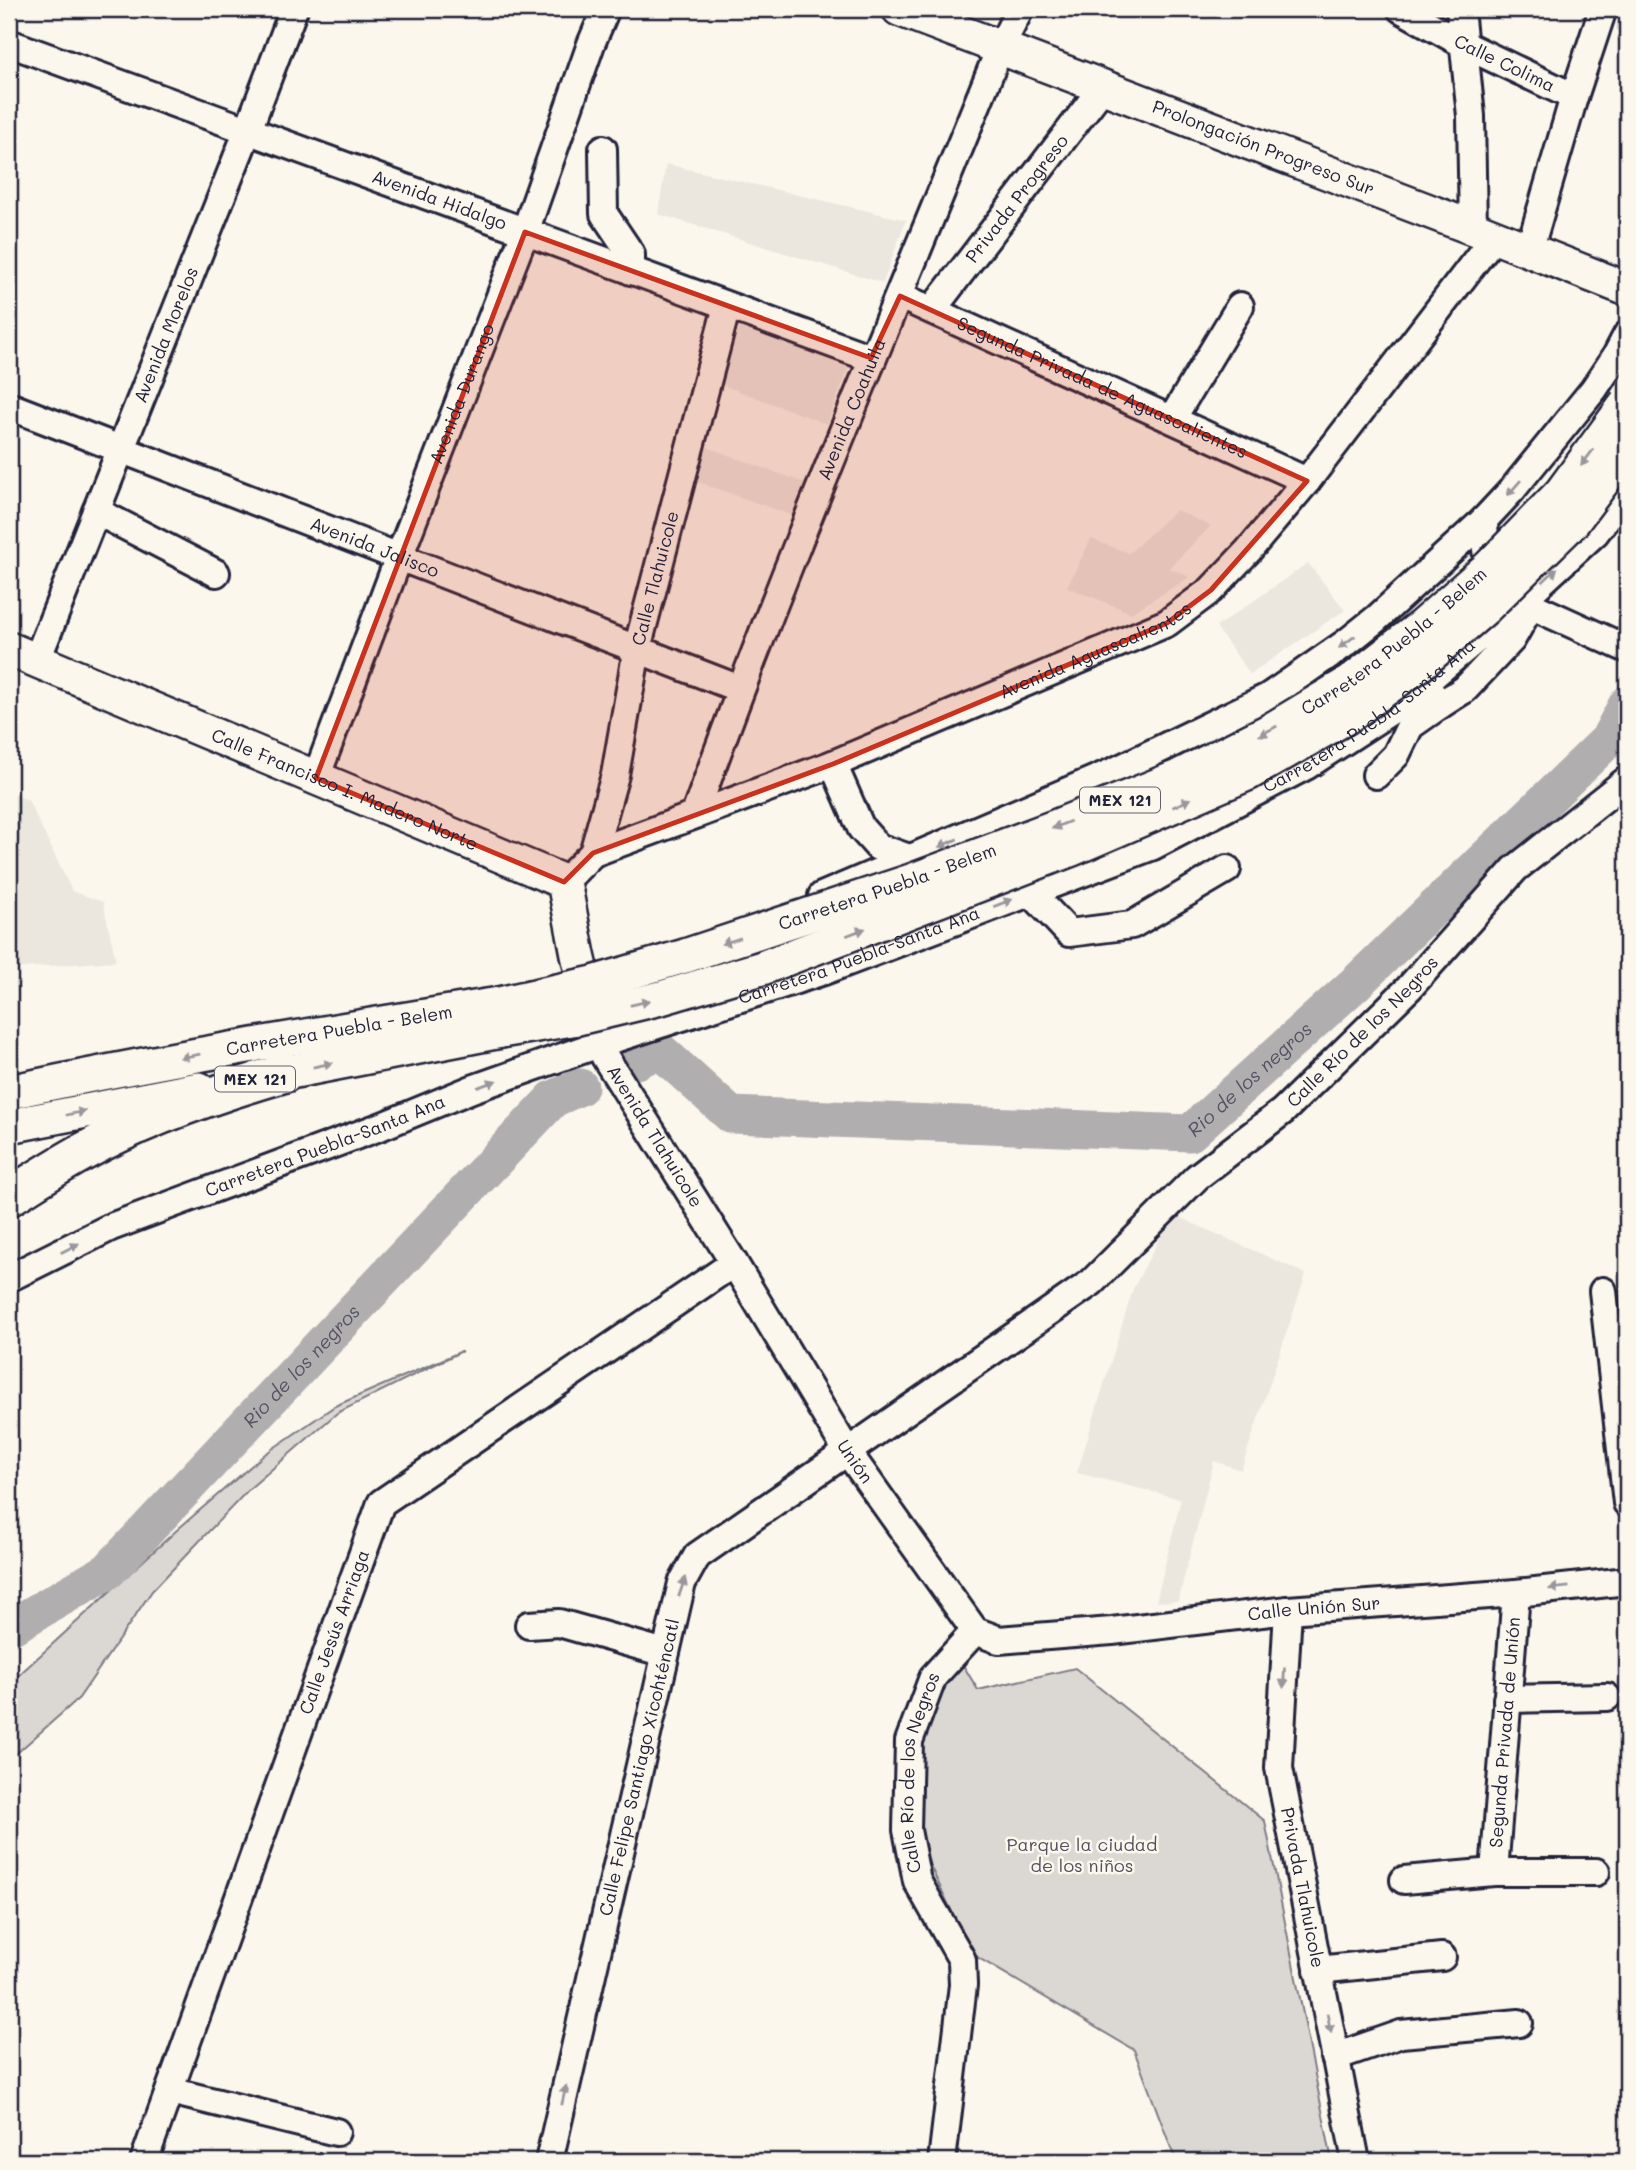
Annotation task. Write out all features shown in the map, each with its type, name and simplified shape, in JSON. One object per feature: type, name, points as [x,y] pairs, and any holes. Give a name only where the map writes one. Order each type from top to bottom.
[{"type":"highway","points":[[9,1197],[83,1152],[130,1129],[231,1089],[285,1073]]},
{"type":"main road","name":"Prolongación Progreso Sur","points":[[900,9],[1627,289]]},
{"type":"main road","name":"Carretera Puebla - Belem","points":[[9,1126],[285,1073],[500,1018],[593,983],[774,928],[962,862],[1178,777],[1271,730],[1349,683],[1422,626],[1489,567],[1561,493],[1627,402]]},
{"type":"main road","name":"Carretera Puebla - Belem","points":[[9,1092],[113,1070],[500,1018],[578,1018],[661,998],[762,968],[1072,849],[1249,773],[1345,718],[1420,664],[1486,607],[1572,523],[1627,449]]},
{"type":"main road","name":"Calle Francisco I. Madero Norte","points":[[22,655],[564,883]]},
{"type":"main road","name":"Avenida Tlahuicole","points":[[564,883],[599,1044]]},
{"type":"street","name":"Avenida Morelos","points":[[22,655],[96,511],[294,9]]},
{"type":"street","name":"Avenida Durango","points":[[316,778],[398,557],[525,232],[591,44],[606,9]]},
{"type":"street","name":"Avenida Coahuila","points":[[695,814],[740,689],[871,358],[900,296],[1000,48],[1020,9]]},
{"type":"street","name":"Calle Colima","points":[[1401,9],[1465,46],[1574,97]]},
{"type":"street","points":[[1460,9],[1483,232]]},
{"type":"street","points":[[1529,251],[1603,9]]},
{"type":"street","name":"Avenida Hidalgo","points":[[9,43],[871,358]]},
{"type":"street","name":"Privada Progreso","points":[[932,310],[1103,88]]},
{"type":"street","points":[[603,149],[604,214],[631,254],[631,271]]},
{"type":"street","name":"Avenida Aguascalientes","points":[[564,883],[593,853],[833,764],[1167,623],[1211,590],[1307,481],[1483,232]]},
{"type":"street","name":"Segunda Privada de Aguascalientes","points":[[900,296],[1307,481]]},
{"type":"street","name":"Calle Tlahuicole","points":[[593,853],[615,775],[637,649],[727,306]]},
{"type":"street","points":[[1172,419],[1240,306]]},
{"type":"street","name":"Carretera Puebla - Belem","points":[[774,928],[822,895],[1117,770],[1268,697],[1376,619],[1484,520],[1537,461],[1624,348]]},
{"type":"street","name":"Avenida Jalisco","points":[[9,406],[740,689]]},
{"type":"street","name":"Carretera Puebla-Santa Ana","points":[[9,1278],[111,1227],[382,1126],[472,1089],[599,1044],[824,971],[1153,846],[1306,766],[1395,708],[1432,689],[1525,604],[1595,533],[1627,491]]},
{"type":"street","points":[[96,511],[216,573]]},
{"type":"street","points":[[1484,520],[1485,551],[1494,579],[1508,595],[1627,649]]},
{"type":"street","points":[[1376,619],[1398,617],[1419,625],[1430,634],[1436,652],[1432,689],[1396,755],[1376,775]]},
{"type":"street","points":[[833,764],[861,828],[878,847],[912,859]]},
{"type":"street","name":"Calle Río de los Negros","points":[[847,1451],[1092,1282],[1197,1177],[1283,1111],[1360,1036],[1409,988],[1515,869],[1627,780]]},
{"type":"street","points":[[1033,892],[1069,933],[1132,925],[1227,869]]},
{"type":"street","name":"Avenida Tlahuicole","points":[[599,1044],[734,1263]]},
{"type":"street","name":"Unión","points":[[734,1263],[847,1451],[987,1635]]},
{"type":"street","name":"Calle Jesús Arriaga","points":[[144,2161],[381,1503],[734,1263]]},
{"type":"street","points":[[1603,1291],[1627,1503]]},
{"type":"street","name":"Calle Felipe Santiago Xicohténcatl","points":[[549,2161],[682,1583],[697,1556],[847,1451]]},
{"type":"street","name":"Calle Unión Sur","points":[[987,1635],[1112,1631],[1288,1610],[1516,1593],[1627,1581]]},
{"type":"street","name":"Segunda Privada de Unión","points":[[1494,1872],[1516,1593]]},
{"type":"street","name":"Privada Tlahuicole","points":[[1288,1610],[1279,1768],[1356,2161]]},
{"type":"street","points":[[529,1625],[559,1623],[665,1653]]},
{"type":"street","name":"Calle Río de los Negros","points":[[942,2161],[963,1985],[962,1960],[918,1881],[907,1830],[909,1741],[933,1677],[987,1635]]},
{"type":"street","points":[[1507,1699],[1607,1697]]},
{"type":"street","points":[[1404,1880],[1494,1872],[1596,1872]]},
{"type":"street","points":[[1318,1970],[1442,1957]]},
{"type":"street","points":[[1335,2057],[1401,2034],[1519,2023]]},
{"type":"street","points":[[170,2091],[336,2132]]},
{"type":"highlighted area","points":[[525,232],[871,358],[900,296],[1307,481],[1211,590],[1167,623],[833,764],[593,853],[564,882],[316,778]]},
{"type":"shaded area","points":[[666,164],[906,220],[883,283],[658,214]]},
{"type":"shaded area","points":[[730,312],[854,354],[827,424],[711,381]]},
{"type":"shaded area","points":[[693,442],[805,483],[793,516],[684,477]]},
{"type":"shaded area","points":[[1176,510],[1211,526],[1169,568],[1190,577],[1131,613],[1067,587],[1091,539],[1129,553]]},
{"type":"shaded area","points":[[1308,563],[1345,610],[1250,674],[1216,627]]},
{"type":"shaded area","points":[[9,793],[28,800],[72,891],[103,902],[116,961],[9,969]]},
{"type":"shaded area","points":[[1172,1214],[1306,1274],[1241,1470],[1214,1461],[1178,1601],[1156,1602],[1181,1499],[1077,1473],[1133,1289]]},
{"type":"green space","points":[[462,1351],[337,1413],[249,1489],[152,1591],[79,1698],[9,1760],[9,1684],[178,1529],[265,1454],[335,1406]]},
{"type":"green space","name":"Parque la ciudad de los niños","points":[[960,1660],[978,1690],[1075,1668],[1265,1821],[1332,2161],[1176,2161],[1134,2050],[972,1954],[913,1830],[916,1736],[937,1682]]},
{"type":"waterway","name":"Rio de los negros","points":[[636,1061],[659,1050],[731,1115],[1190,1133],[1356,983],[1608,740],[1627,704]]},
{"type":"waterway","name":"Rio de los negros","points":[[9,1628],[108,1571],[553,1099],[580,1087]]}]
